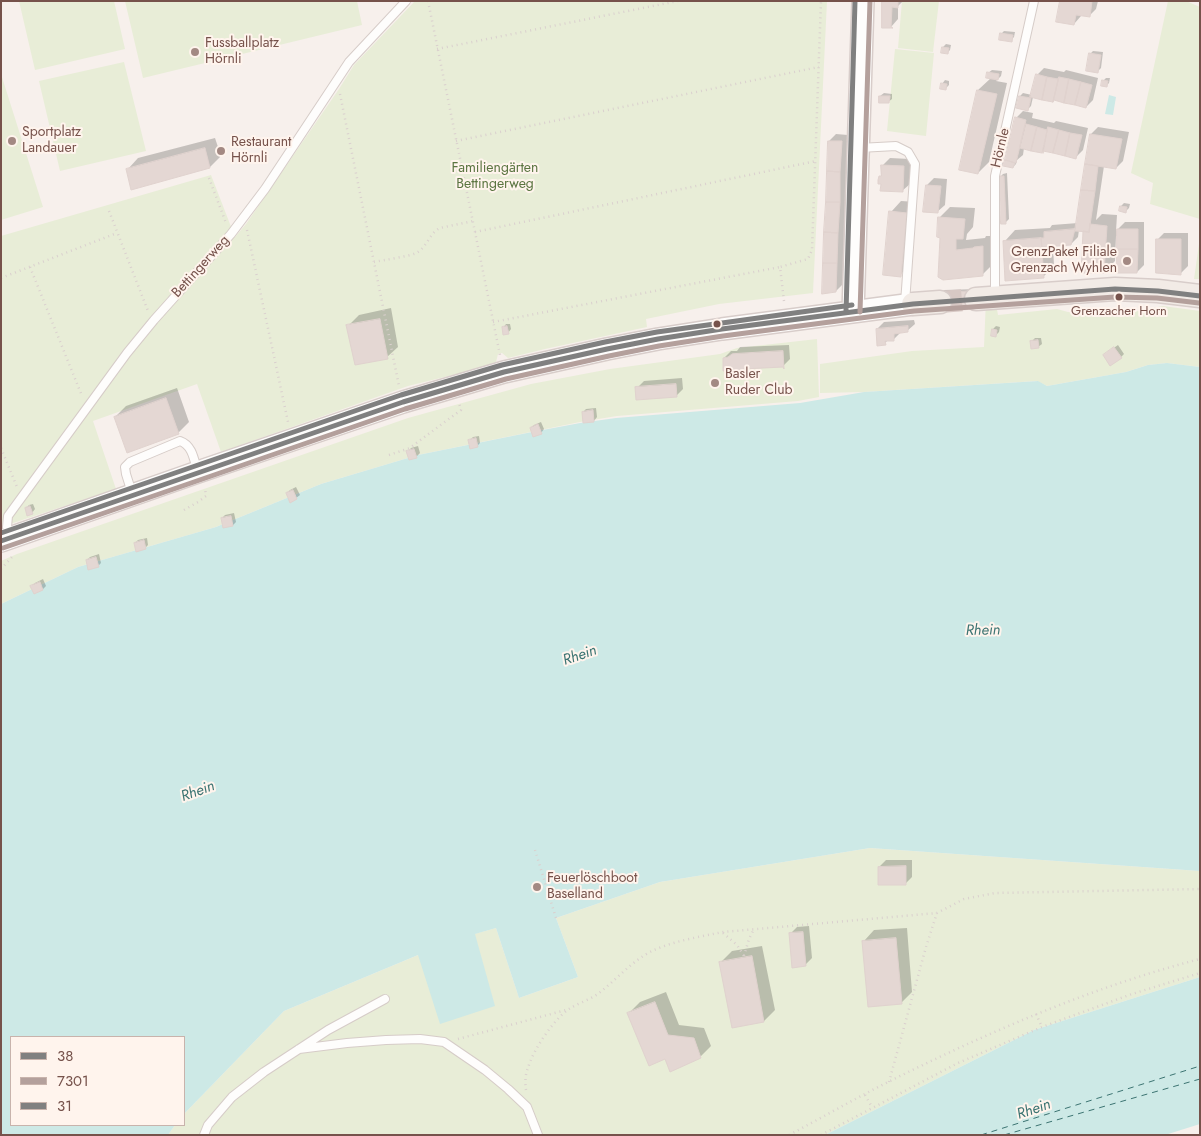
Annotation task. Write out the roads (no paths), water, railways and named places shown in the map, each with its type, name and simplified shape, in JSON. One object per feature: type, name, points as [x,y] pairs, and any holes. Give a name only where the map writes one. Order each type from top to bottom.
[{"type":"main road","points":[[852,312],[863,1]]},
{"type":"main road","name":"Hörnle","points":[[985,299],[1115,289],[1150,290],[1200,296]]},
{"type":"main road","points":[[9,544],[133,495],[201,479],[292,439],[403,402],[504,372],[658,339],[852,312],[940,302]]},
{"type":"lane","name":"Bettingerweg","points":[[9,544],[8,516],[127,353],[231,234],[265,190],[349,62],[406,1]]},
{"type":"lane","name":"Hörnle","points":[[985,299],[994,176],[1034,1]]},
{"type":"lane","points":[[858,148],[896,146],[908,152],[915,164],[909,305]]},
{"type":"lane","points":[[133,495],[125,467],[130,462],[180,441],[186,443],[190,448],[201,479]]},
{"type":"lane","points":[[197,1135],[232,1097],[264,1072],[328,1030],[385,999]]},
{"type":"lane","points":[[299,1049],[386,1040],[420,1039],[444,1042],[485,1070],[508,1089],[526,1107],[538,1135]]},
{"type":"lane","points":[[204,1135],[208,1125]]},
{"type":"water","points":[[1109,95],[1116,97],[1113,115],[1105,114]]},
{"type":"water","name":"Rhein","points":[[1167,363],[1200,367],[1200,871],[870,848],[660,882],[556,918],[578,977],[519,998],[496,928],[475,934],[495,1006],[440,1024],[418,955],[284,1011],[185,1113],[185,1036],[10,1036],[10,1126],[174,1126],[168,1135],[1,1135],[1,604],[78,567],[216,527],[321,484],[418,455],[580,423],[616,418],[800,403],[864,392],[1038,381],[1047,386],[1126,372],[1148,365]]},
{"type":"water","name":"Rhein","points":[[1200,977],[1200,1124],[1165,1135],[825,1135],[1034,1030]]},
{"type":"tunnel","points":[[940,302],[976,299]]},
{"type":"place","name":"Fussballplatz Hörnli","points":[[195,52]]},
{"type":"place","name":"Sportplatz Landauer","points":[[12,141]]},
{"type":"place","name":"Restaurant Hörnli","points":[[221,151]]},
{"type":"place","name":"GrenzPaket Filiale Grenzach Wyhlen","points":[[1127,261]]},
{"type":"place","name":"Grenzacher Horn","points":[[1119,297]]},
{"type":"place","name":"Basler Ruder Club","points":[[715,383]]},
{"type":"place","name":"Feuerlöschboot Baselland","points":[[537,887]]},
{"type":"park label","name":"Familiengärten Bettingerweg","points":[[495,177]]}]
